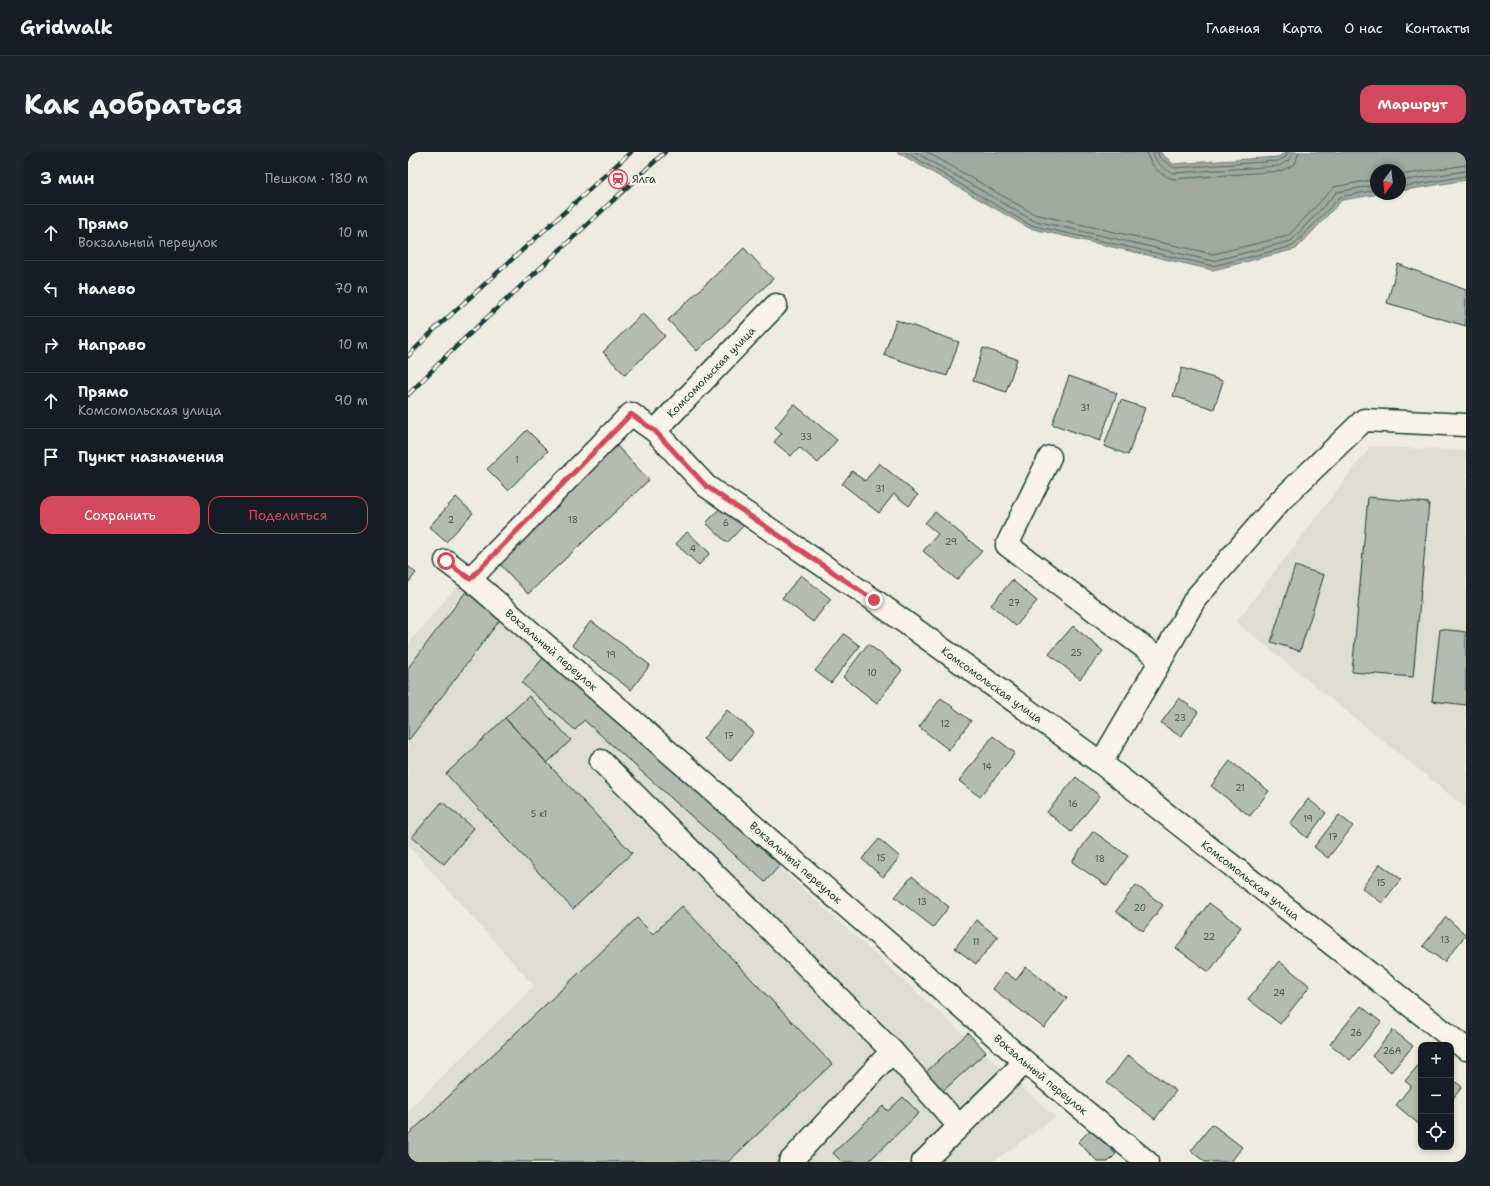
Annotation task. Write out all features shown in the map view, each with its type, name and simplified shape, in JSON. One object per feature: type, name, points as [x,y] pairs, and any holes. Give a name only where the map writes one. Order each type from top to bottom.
[{"type":"street","name":"Комсомольская улица","points":[[776,305],[655,431],[706,486],[874,600],[1101,763],[1466,1049]]},
{"type":"street","points":[[470,579],[631,414],[655,431]]},
{"type":"street","points":[[1101,763],[1161,660],[1194,599],[1280,501],[1364,420],[1466,425]]},
{"type":"street","points":[[1050,457],[1007,545],[1161,660]]},
{"type":"street","name":"Вокзальный переулок","points":[[446,561],[470,579],[1025,1062],[1147,1162]]},
{"type":"street","points":[[601,761],[892,1051],[959,1126]]},
{"type":"street","points":[[790,1162],[892,1051]]},
{"type":"street","points":[[923,1162],[1025,1062]]},
{"type":"shaded area","points":[[1370,447],[1466,450],[1466,808],[1236,622]]},
{"type":"shaded area","points":[[462,580],[1055,1117],[993,1162],[408,1162],[408,1110],[534,986],[408,845],[408,644]]},
{"type":"water","points":[[897,152],[1160,152],[1173,164],[1278,157],[1286,152],[1466,152],[1466,180],[1406,190],[1406,164],[1370,164],[1370,195],[1342,200],[1296,249],[1213,270],[1029,228]]},
{"type":"building","points":[[744,248],[773,279],[697,351],[668,320]]},
{"type":"building","points":[[1398,264],[1466,290],[1466,326],[1387,303]]},
{"type":"building","points":[[643,313],[665,336],[625,375],[603,352]]},
{"type":"building","points":[[896,320],[959,342],[947,376],[884,355]]},
{"type":"building","points":[[983,348],[1017,359],[1006,392],[973,381]]},
{"type":"building","points":[[1182,368],[1223,381],[1214,409],[1173,396]]},
{"type":"building","points":[[1069,376],[1117,393],[1100,441],[1052,424]]},
{"type":"building","points":[[1121,400],[1145,408],[1128,455],[1104,446]]},
{"type":"building","points":[[794,404],[837,440],[818,463],[799,447],[791,456],[774,442],[782,433],[775,427]]},
{"type":"building","points":[[527,430],[548,451],[508,490],[487,469]]},
{"type":"building","points":[[617,446],[649,480],[528,594],[496,560]]},
{"type":"building","points":[[879,463],[918,495],[909,506],[894,494],[879,513],[842,484],[852,471],[865,481]]},
{"type":"building","points":[[456,497],[473,513],[446,542],[429,527]]},
{"type":"building","points":[[1368,497],[1429,503],[1413,677],[1352,672]]},
{"type":"building","points":[[724,504],[745,524],[727,543],[706,523]]},
{"type":"building","points":[[935,512],[982,551],[957,580],[923,551],[938,534],[925,523]]},
{"type":"building","points":[[687,532],[710,553],[699,565],[676,544]]},
{"type":"building","points":[[408,566],[416,573],[408,583]]},
{"type":"building","points":[[1295,566],[1324,575],[1300,651],[1271,642]]},
{"type":"building","points":[[801,575],[831,599],[813,622],[782,598]]},
{"type":"building","points":[[1012,580],[1037,601],[1016,626],[991,605]]},
{"type":"building","points":[[468,589],[503,616],[408,741],[408,668]]},
{"type":"building","points":[[591,621],[650,665],[631,690],[572,645]]},
{"type":"building","points":[[1073,626],[1103,651],[1080,679],[1049,654]]},
{"type":"building","points":[[1440,629],[1466,632],[1466,705],[1432,701]]},
{"type":"building","points":[[844,634],[860,646],[831,683],[815,671]]},
{"type":"building","points":[[868,644],[902,670],[877,703],[843,677]]},
{"type":"building","points":[[545,656],[780,865],[765,882],[584,720],[575,730],[522,683]]},
{"type":"building","points":[[529,696],[571,740],[547,763],[505,718]]},
{"type":"building","points":[[941,698],[971,721],[949,750],[919,727]]},
{"type":"building","points":[[1179,698],[1198,712],[1181,737],[1161,723]]},
{"type":"building","points":[[727,710],[754,732],[730,761],[703,739]]},
{"type":"building","points":[[505,718],[632,853],[573,909],[446,774]]},
{"type":"building","points":[[993,736],[1015,753],[980,797],[959,781]]},
{"type":"building","points":[[1230,761],[1269,791],[1250,816],[1211,786]]},
{"type":"building","points":[[1076,777],[1100,796],[1071,832],[1047,812]]},
{"type":"building","points":[[1308,799],[1326,813],[1307,838],[1290,824]]},
{"type":"building","points":[[442,802],[474,828],[444,864],[412,837]]},
{"type":"building","points":[[1339,815],[1353,826],[1328,858],[1314,847]]},
{"type":"building","points":[[1093,831],[1128,856],[1107,886],[1072,862]]},
{"type":"building","points":[[879,839],[900,857],[883,877],[862,859]]},
{"type":"building","points":[[1380,864],[1401,879],[1382,903],[1362,888]]},
{"type":"building","points":[[912,876],[949,907],[933,927],[895,897]]},
{"type":"building","points":[[1136,885],[1163,905],[1143,931],[1116,911]]},
{"type":"building","points":[[1209,903],[1241,927],[1209,972],[1176,948]]},
{"type":"building","points":[[682,906],[832,1064],[728,1162],[408,1162],[408,1135],[637,918],[653,934]]},
{"type":"building","points":[[1446,917],[1466,935],[1444,962],[1423,946]]},
{"type":"building","points":[[976,920],[998,937],[976,964],[955,948]]},
{"type":"building","points":[[1279,961],[1310,986],[1280,1024],[1248,999]]},
{"type":"building","points":[[1026,967],[1067,998],[1044,1028],[993,989],[1005,972],[1016,980]]},
{"type":"building","points":[[1361,1006],[1381,1022],[1350,1060],[1330,1044]]},
{"type":"building","points":[[1393,1030],[1413,1046],[1391,1072],[1372,1056]]},
{"type":"building","points":[[968,1033],[986,1052],[943,1091],[926,1072]]},
{"type":"building","points":[[1128,1055],[1176,1091],[1155,1119],[1107,1083]]},
{"type":"building","points":[[1418,1066],[1418,1123],[1396,1105],[1411,1086],[1405,1081]]},
{"type":"building","points":[[1454,1080],[1462,1087],[1454,1097]]},
{"type":"building","points":[[903,1097],[919,1113],[868,1162],[842,1162],[833,1153],[883,1106],[888,1111]]},
{"type":"building","points":[[1212,1124],[1242,1147],[1231,1162],[1205,1162],[1191,1151]]},
{"type":"building","points":[[1090,1130],[1116,1154],[1108,1162],[1098,1162],[1078,1142]]},
{"type":"railway","points":[[408,356],[435,329],[631,152]]},
{"type":"railway","points":[[408,395],[447,355],[665,152]]},
{"type":"place","name":"Ялга","points":[[618,179]]},
{"type":"route","points":[[446,561],[470,579],[631,414],[655,431],[706,486],[874,600]]}]
